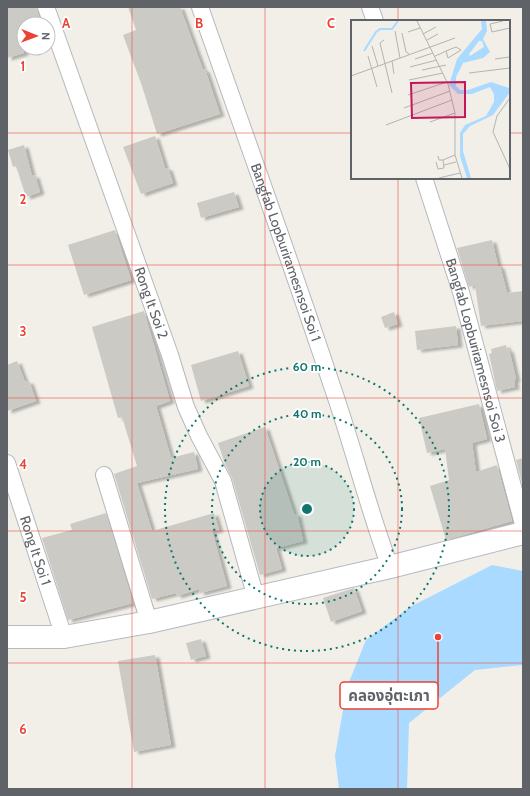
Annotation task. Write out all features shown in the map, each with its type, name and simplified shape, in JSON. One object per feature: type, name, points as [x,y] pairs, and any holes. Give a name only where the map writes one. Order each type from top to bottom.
[{"type":"street","name":"Rong It Soi 2","points":[[46,7],[167,347],[186,406],[199,436],[223,481],[256,598]]},
{"type":"street","name":"Bangfab Lopburiramesnsoi Soi 1","points":[[200,7],[332,384],[390,567]]},
{"type":"street","points":[[370,7],[375,20]]},
{"type":"street","name":"Bangfab Lopburiramesnsoi Soi 3","points":[[424,179],[461,292],[523,524]]},
{"type":"street","name":"Rong It Soi 1","points":[[7,463],[64,637]]},
{"type":"street","points":[[104,475],[149,622]]},
{"type":"street","points":[[7,637],[64,637],[149,622],[390,567],[523,533]]},
{"type":"water","points":[[492,565],[523,571],[523,665],[475,670],[409,723],[407,789],[339,789],[335,756],[347,687],[366,640],[410,607]]},
{"type":"building","points":[[7,7],[36,7],[39,16],[16,16],[16,55],[7,58]]},
{"type":"building","points":[[128,7],[180,7],[203,70],[205,69],[220,114],[157,134],[142,86],[123,35],[136,30]]},
{"type":"building","points":[[155,136],[165,168],[168,168],[173,183],[141,194],[123,147]]},
{"type":"building","points":[[24,145],[32,176],[35,175],[40,192],[26,197],[16,166],[13,167],[8,150]]},
{"type":"building","points":[[234,192],[239,207],[201,218],[197,203]]},
{"type":"building","points":[[115,230],[131,280],[84,295],[68,245]]},
{"type":"building","points":[[492,240],[498,266],[500,266],[507,293],[523,291],[523,321],[481,326],[475,285],[469,287],[457,248]]},
{"type":"building","points":[[144,311],[170,401],[156,406],[171,458],[194,452],[198,469],[137,483],[152,531],[214,513],[219,530],[212,531],[227,586],[200,593],[199,589],[177,596],[176,593],[152,599],[114,474],[137,466],[122,417],[118,418],[92,327]]},
{"type":"building","points":[[394,312],[398,324],[385,328],[381,317]]},
{"type":"building","points":[[456,326],[458,345],[417,350],[415,331]]},
{"type":"building","points":[[506,345],[507,350],[509,349],[516,379],[514,380],[515,387],[497,391],[489,354],[492,353],[491,349]]},
{"type":"building","points":[[238,351],[249,386],[201,401],[191,365]]},
{"type":"building","points":[[17,361],[25,382],[29,381],[36,401],[7,411],[7,365]]},
{"type":"building","points":[[479,404],[487,439],[472,443],[476,472],[497,465],[512,521],[446,540],[430,486],[449,480],[445,449],[427,453],[419,418]]},
{"type":"building","points":[[265,427],[294,514],[297,514],[303,541],[276,548],[282,569],[260,575],[232,478],[225,464],[218,443]]},
{"type":"building","points":[[523,458],[523,487],[516,460]]},
{"type":"building","points":[[106,513],[133,603],[68,620],[42,538],[72,530],[70,524]]},
{"type":"building","points":[[354,588],[362,611],[331,622],[323,598]]},
{"type":"building","points":[[201,639],[206,656],[191,660],[186,643]]},
{"type":"building","points":[[155,655],[171,745],[134,752],[118,661]]},
{"type":"place","name":"คลองอุ่ตะเภา","points":[[438,637]]}]
